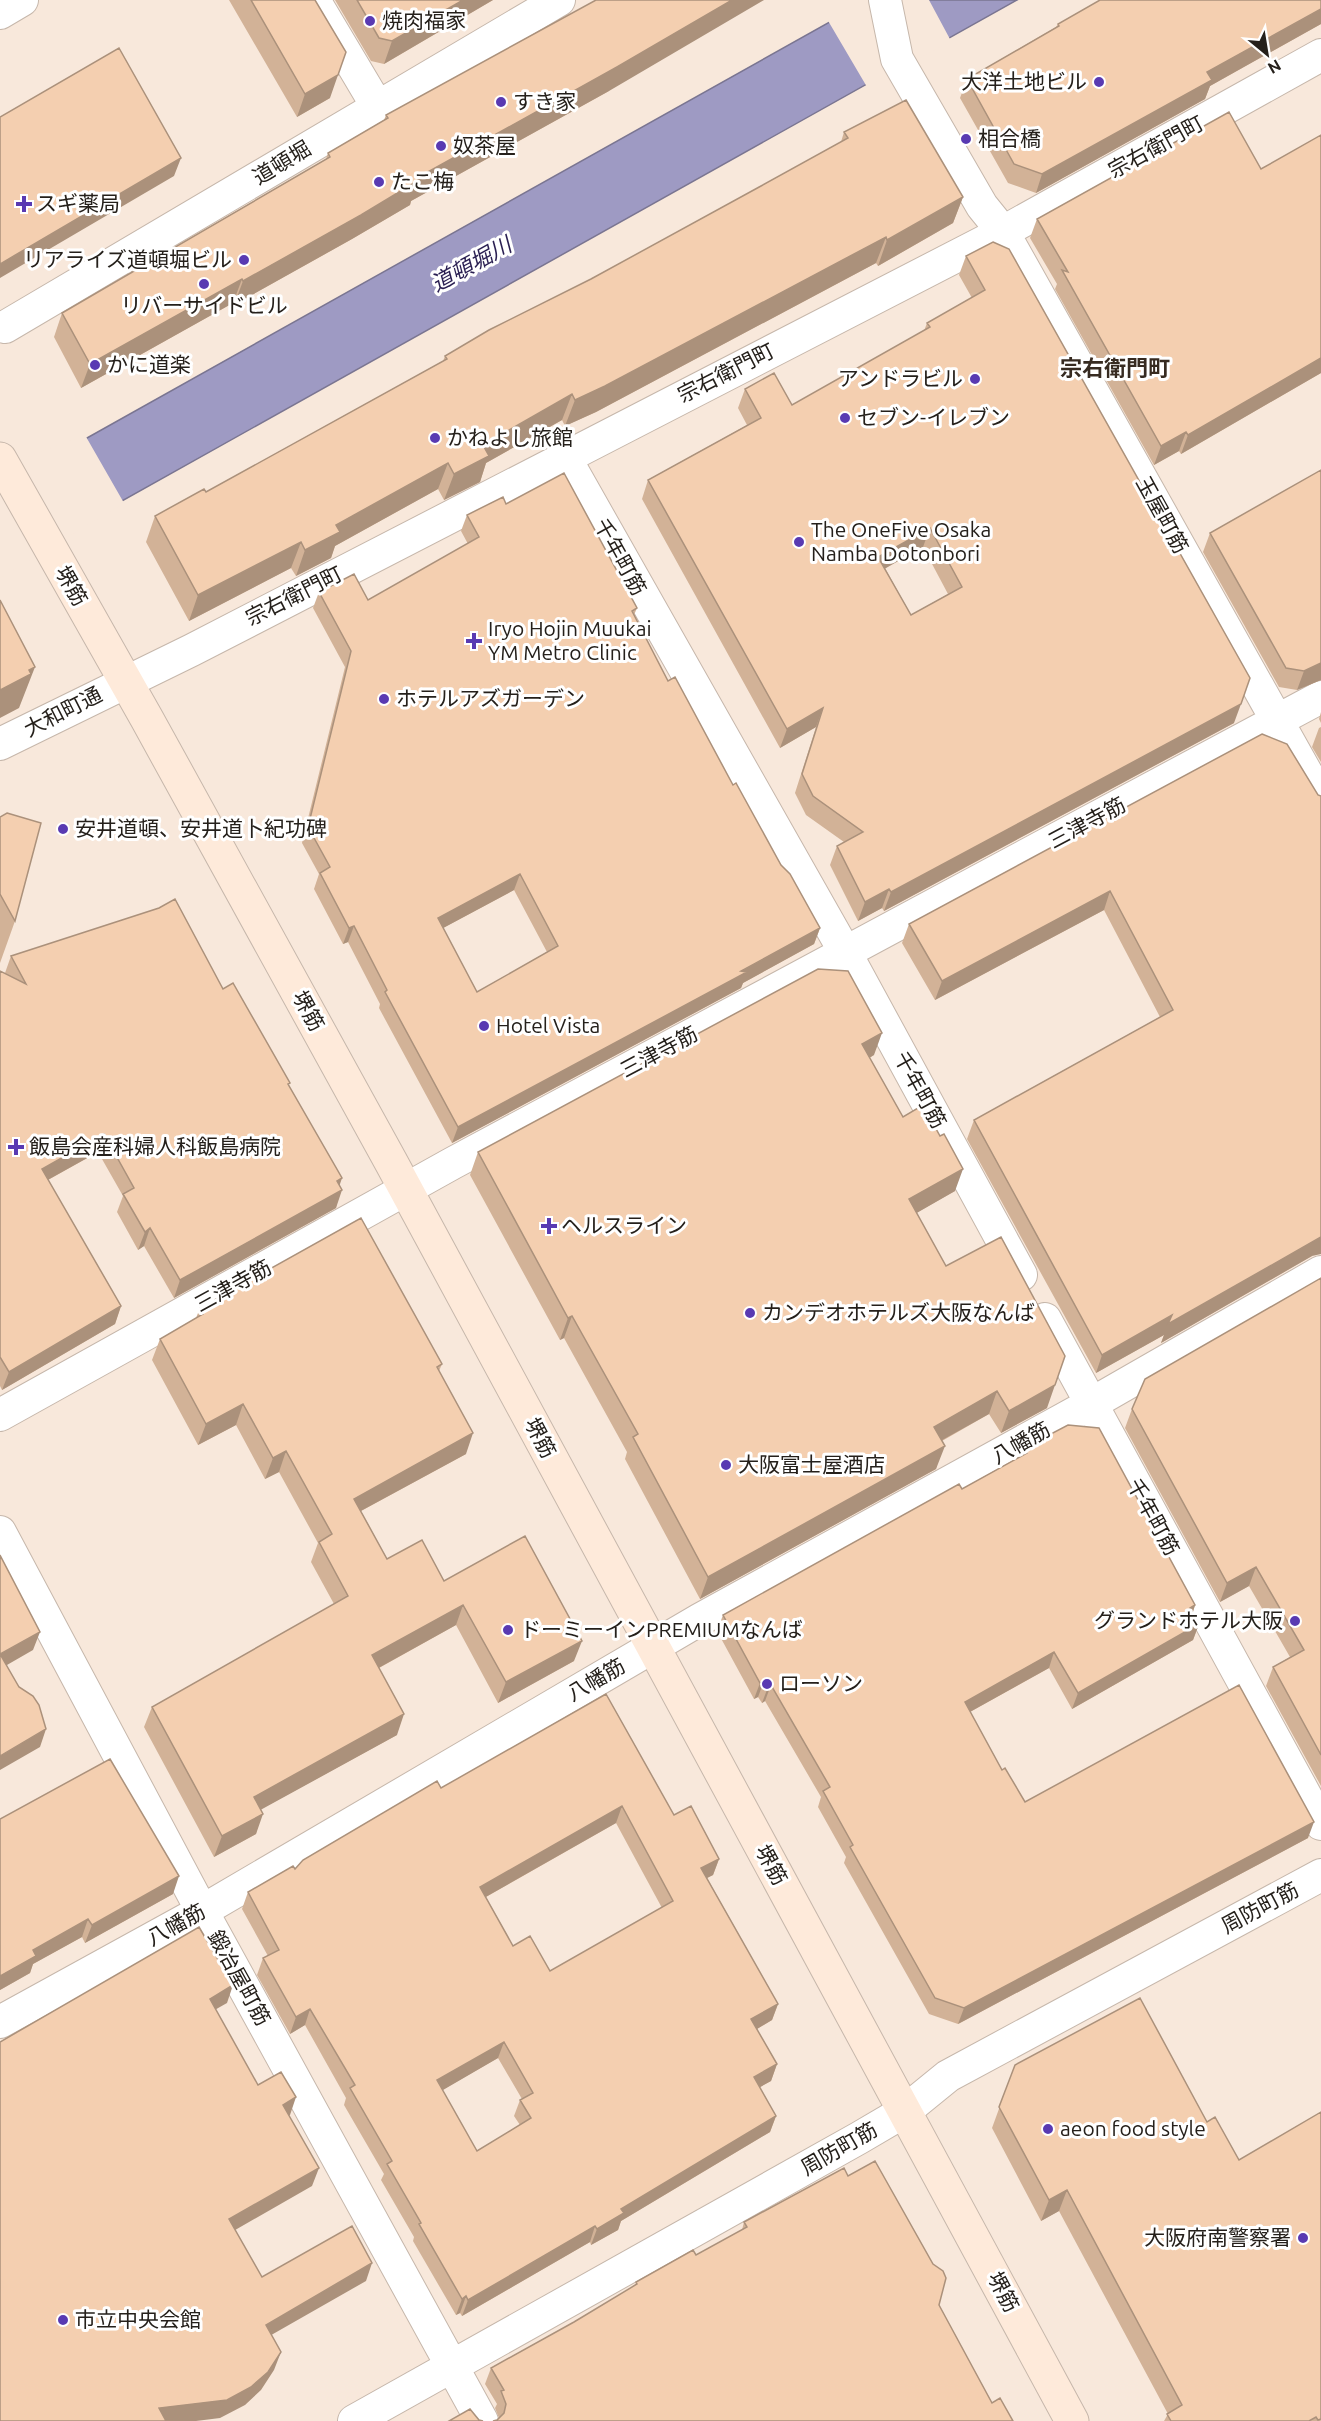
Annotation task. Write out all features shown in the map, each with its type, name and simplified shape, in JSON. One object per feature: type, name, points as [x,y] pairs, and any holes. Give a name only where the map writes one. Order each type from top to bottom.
[{"type":"main road","name":"堺筋","points":[[0,459],[126,681],[405,1190],[1072,2421]]},
{"type":"street","points":[[0,13],[22,0]]},
{"type":"street","points":[[314,0],[377,106]]},
{"type":"street","name":"道頓堀","points":[[5,327],[558,0]]},
{"type":"street","name":"玉屋町筋","points":[[885,0],[897,59],[982,206],[1003,232],[1321,799]]},
{"type":"street","name":"宗右衛門町","points":[[126,681],[192,650],[564,456],[1003,232],[1321,55]]},
{"type":"street","name":"千年町筋","points":[[564,456],[845,952],[1321,1824]]},
{"type":"street","name":"大和町通","points":[[0,744],[126,681]]},
{"type":"street","name":"三津寺筋","points":[[0,1415],[405,1190],[1321,697]]},
{"type":"street","name":"八幡筋","points":[[0,2022],[202,1911],[653,1647],[1091,1404],[1321,1272]]},
{"type":"street","name":"鍛冶屋町筋","points":[[0,1532],[202,1911],[483,2421]]},
{"type":"street","name":"周防町筋","points":[[354,2421],[905,2111],[948,2076],[1321,1875]]},
{"type":"water","name":"道頓堀川","points":[[869,0],[1017,0],[122,501],[0,471],[87,438]]},
{"type":"pier","points":[[862,0],[929,0],[951,41],[867,87],[827,19]]},
{"type":"pier","points":[[85,435],[124,503],[0,578],[0,467]]},
{"type":"building","points":[[251,0],[315,0],[346,52],[338,75],[305,94]]},
{"type":"building","points":[[357,0],[463,0],[392,41],[379,38]]},
{"type":"building","points":[[596,0],[732,0],[417,178],[419,180],[361,215],[90,364],[62,313],[330,157],[328,153],[388,118],[386,115]]},
{"type":"building","points":[[1100,0],[1321,0],[1321,9],[1207,72],[1212,80],[1042,174],[1014,164],[967,79]]},
{"type":"building","points":[[119,48],[181,158],[0,264],[0,117]]},
{"type":"building","points":[[906,100],[963,197],[887,240],[886,237],[605,386],[575,400],[572,394],[483,445],[489,456],[454,474],[448,463],[336,525],[340,532],[305,550],[301,542],[198,595],[155,516],[204,489],[206,492],[447,359],[445,356],[489,330],[591,279],[848,138],[844,132]]},
{"type":"building","points":[[1229,112],[1261,169],[1321,135],[1321,358],[1188,435],[1186,432],[1161,446],[1062,270],[1068,272],[1037,219]]},
{"type":"building","points":[[993,242],[1009,249],[1250,678],[1241,704],[891,892],[889,889],[865,902],[837,846],[863,832],[813,796],[802,774],[823,708],[787,729],[648,480],[761,418],[745,389],[774,373],[792,405],[930,327],[927,323],[985,290],[966,256]],"holes":[[[930,528],[962,587],[911,615],[878,557]]]},
{"type":"building","points":[[1321,470],[1321,663],[1304,671],[1286,668],[1210,533]]},
{"type":"building","points":[[564,473],[637,608],[632,611],[668,681],[675,677],[733,785],[736,783],[781,865],[790,874],[820,928],[741,971],[747,972],[458,1127],[385,992],[387,990],[354,926],[349,928],[320,873],[330,867],[308,827],[351,651],[319,592],[354,574],[368,600],[479,537],[467,515],[503,497],[506,504]],"holes":[[[520,874],[558,946],[477,992],[438,918]]]},
{"type":"building","points":[[0,600],[35,667],[29,670],[31,674],[0,690]]},
{"type":"building","points":[[1262,734],[1287,744],[1318,795],[1321,796],[1321,1237],[1168,1324],[1172,1315],[1102,1355],[974,1120],[1173,1010],[1110,891],[942,981],[909,924]]},
{"type":"building","points":[[7,813],[41,823],[15,921],[0,894],[0,817]]},
{"type":"building","points":[[175,899],[223,989],[233,983],[342,1178],[337,1181],[342,1190],[180,1280],[150,1228],[145,1232],[123,1194],[134,1188],[104,1134],[42,1169],[121,1306],[9,1372],[0,1357],[0,971],[26,984],[11,956],[159,908]]},
{"type":"building","points":[[818,969],[848,971],[882,1033],[862,1044],[903,1117],[923,1105],[940,1136],[944,1134],[963,1169],[909,1199],[946,1266],[1001,1237],[1065,1356],[1055,1385],[1009,1411],[997,1391],[934,1427],[945,1446],[708,1577],[633,1437],[638,1434],[572,1316],[568,1318],[478,1152]]},
{"type":"building","points":[[361,1218],[442,1364],[437,1367],[473,1433],[354,1499],[387,1559],[422,1540],[444,1581],[525,1536],[582,1641],[506,1682],[463,1605],[372,1655],[404,1714],[254,1797],[263,1814],[222,1836],[152,1707],[348,1596],[319,1542],[332,1534],[286,1451],[273,1458],[243,1404],[206,1424],[160,1339],[203,1314],[200,1308]]},
{"type":"building","points":[[1321,1278],[1321,1755],[1273,1667],[1304,1650],[1256,1567],[1227,1583],[1132,1409],[1145,1379]]},
{"type":"building","points":[[1068,1425],[1099,1428],[1195,1605],[1190,1608],[1199,1624],[1078,1693],[1054,1652],[965,1702],[1002,1770],[1005,1768],[1025,1802],[1239,1685],[1314,1822],[964,2008],[935,1998],[850,1847],[853,1845],[823,1791],[830,1787],[771,1685],[768,1687],[764,1681],[760,1683],[723,1615],[959,1484],[962,1489],[1027,1453],[1024,1448]]},
{"type":"building","points":[[0,1555],[40,1632],[0,1654]]},
{"type":"building","points":[[0,1654],[19,1687],[33,1696],[39,1705],[46,1729],[0,1756]]},
{"type":"building","points":[[606,1694],[674,1815],[691,1806],[719,1859],[701,1868],[778,2004],[751,2019],[777,2064],[754,2077],[776,2116],[621,2209],[624,2213],[597,2229],[595,2226],[468,2300],[466,2296],[462,2299],[419,2224],[421,2223],[387,2164],[392,2161],[350,2088],[355,2085],[310,2009],[296,2017],[263,1958],[279,1950],[248,1892],[293,1866],[295,1869],[303,1860],[437,1781],[441,1788]],"holes":[[[622,1806],[673,1901],[550,1971],[530,1936],[513,1946],[480,1887]],[[504,2042],[533,2093],[520,2100],[531,2118],[477,2151],[437,2080]]]},
{"type":"building","points":[[110,1759],[179,1876],[92,1925],[88,1919],[33,1950],[36,1956],[0,1976],[0,1819]]},
{"type":"building","points":[[199,1927],[233,1985],[210,1999],[258,2085],[281,2072],[296,2097],[283,2105],[319,2168],[229,2219],[262,2277],[352,2226],[372,2263],[266,2325],[281,2352],[268,2372],[251,2387],[227,2400],[159,2408],[166,2421],[0,2421],[0,2042]]},
{"type":"building","points":[[1140,1998],[1207,2122],[1215,2117],[1239,2160],[1321,2112],[1321,2419],[1318,2420],[1316,2417],[1309,2421],[1171,2421],[1167,2414],[1182,2405],[1067,2190],[1049,2200],[999,2107],[1015,2065]]},
{"type":"building","points":[[875,2161],[933,2264],[943,2271],[946,2278],[939,2305],[992,2403],[1000,2398],[1013,2421],[493,2421],[504,2413],[506,2404],[501,2391],[504,2390],[491,2368],[574,2322],[637,2284],[636,2282],[693,2250],[696,2255],[747,2227],[744,2222],[844,2168],[848,2176]]},
{"type":"building","points":[[470,2409],[479,2420],[483,2421],[449,2421]]},
{"type":"place","name":"焼肉福家","points":[[370,21]]},
{"type":"place","name":"大洋土地ビル","points":[[1099,82]]},
{"type":"place","name":"すき家","points":[[501,102]]},
{"type":"place","name":"相合橋","points":[[966,139]]},
{"type":"place","name":"奴茶屋","points":[[441,146]]},
{"type":"place","name":"たこ梅","points":[[379,182]]},
{"type":"place","name":"スギ薬局","points":[[24,204]]},
{"type":"place","name":"リアライズ道頓堀ビル","points":[[244,260]]},
{"type":"place","name":"リバーサイドビル","points":[[204,284]]},
{"type":"place","name":"かに道楽","points":[[95,365]]},
{"type":"place","name":"アンドラビル","points":[[975,379]]},
{"type":"place","name":"セブン-イレブン","points":[[845,418]]},
{"type":"place","name":"かねよし旅館","points":[[435,438]]},
{"type":"place","name":"The OneFive Osaka Namba Dotonbori","points":[[799,542]]},
{"type":"place","name":"Iryo Hojin Muukai YM Metro Clinic","points":[[474,641]]},
{"type":"place","name":"ホテルアズガーデン","points":[[384,699]]},
{"type":"place","name":"安井道頓、安井道卜紀功碑","points":[[63,829]]},
{"type":"place","name":"Hotel Vista","points":[[484,1026]]},
{"type":"place","name":"飯島会産科婦人科飯島病院","points":[[16,1147]]},
{"type":"place","name":"ヘルスライン","points":[[549,1226]]},
{"type":"place","name":"カンデオホテルズ大阪なんば","points":[[750,1313]]},
{"type":"place","name":"大阪富士屋酒店","points":[[726,1465]]},
{"type":"place","name":"グランドホテル大阪","points":[[1295,1621]]},
{"type":"place","name":"ドーミーインPREMIUMなんば","points":[[508,1630]]},
{"type":"place","name":"ローソン","points":[[767,1684]]},
{"type":"place","name":"aeon food style","points":[[1048,2129]]},
{"type":"place","name":"大阪府南警察署","points":[[1303,2238]]},
{"type":"place","name":"市立中央会館","points":[[63,2320]]},
{"type":"district","name":"宗右衛門町","points":[[1115,368]]}]
